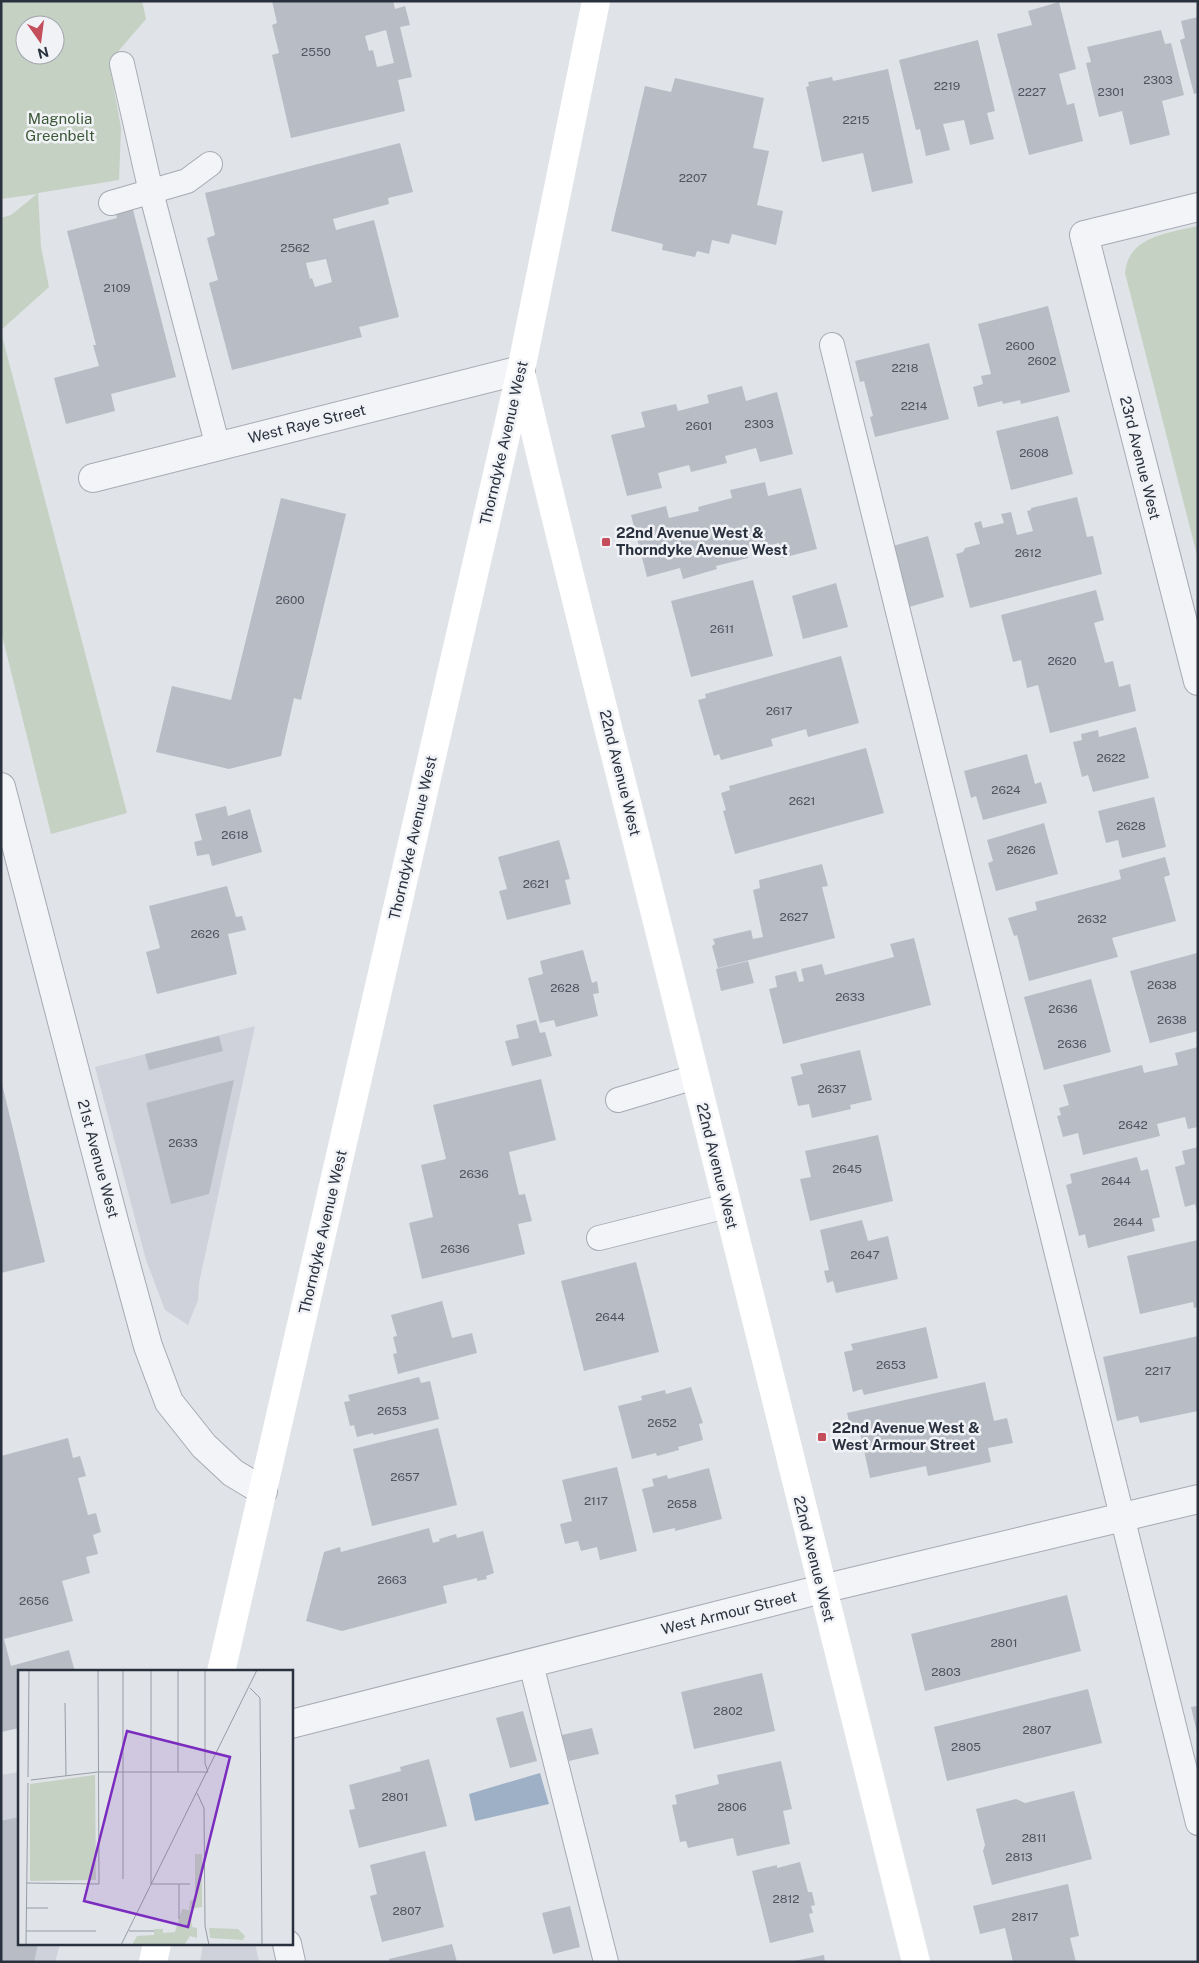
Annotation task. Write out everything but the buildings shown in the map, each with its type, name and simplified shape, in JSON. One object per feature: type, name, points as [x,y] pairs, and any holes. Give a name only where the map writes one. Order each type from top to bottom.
[{"type":"main road","name":"Thorndyke Avenue West","points":[[221,1670],[521,370],[596,1]]},
{"type":"main road","name":"22nd Avenue West","points":[[521,370],[564,552],[916,1962]]},
{"type":"main road","points":[[153,1962],[157,1946]]},
{"type":"street","name":"23rd Avenue West","points":[[1198,207],[1084,235],[1198,681]]},
{"type":"street","name":"West Raye Street","points":[[93,478],[521,370]]},
{"type":"street","name":"21st Avenue West","points":[[1,787],[148,1346],[169,1402],[204,1446],[234,1473],[263,1491]]},
{"type":"street","name":"West Armour Street","points":[[292,1724],[822,1590],[1198,1499]]},
{"type":"street","points":[[287,1946],[291,1962]]},
{"type":"lane","points":[[122,64],[151,192],[218,447]]},
{"type":"lane","points":[[111,202],[187,181],[210,164]]},
{"type":"lane","points":[[832,345],[1198,1823]]},
{"type":"lane","points":[[618,1100],[695,1077]]},
{"type":"lane","points":[[598,1238],[727,1206]]},
{"type":"lane","points":[[531,1664],[606,1962]]},
{"type":"shaded area","points":[[255,1026],[199,1283],[198,1300],[188,1325],[165,1310],[146,1260],[95,1067]]},
{"type":"shaded area","points":[[18,1772],[18,1946],[59,1946],[55,1962],[1,1962],[1,1775]]},
{"type":"shaded area","points":[[203,1946],[255,1946],[259,1962],[200,1962]]},
{"type":"green space","name":"Magnolia Greenbelt","points":[[1,1],[142,1],[146,19],[109,62],[121,128],[119,180],[38,193],[41,247],[49,287],[1,330],[1,218],[11,215],[37,194],[1,199]]},
{"type":"green space","points":[[1198,226],[1198,559],[1125,273],[1128,261],[1134,251],[1142,244],[1163,234]]},
{"type":"green space","points":[[1,332],[127,813],[51,834],[1,631]]},
{"type":"water","points":[[540,1773],[549,1804],[475,1821],[469,1794]]},
{"type":"place","name":"22nd Avenue West & Thorndyke Avenue West","points":[[606,542]]},
{"type":"place","name":"22nd Avenue West & West Armour Street","points":[[822,1437]]}]
